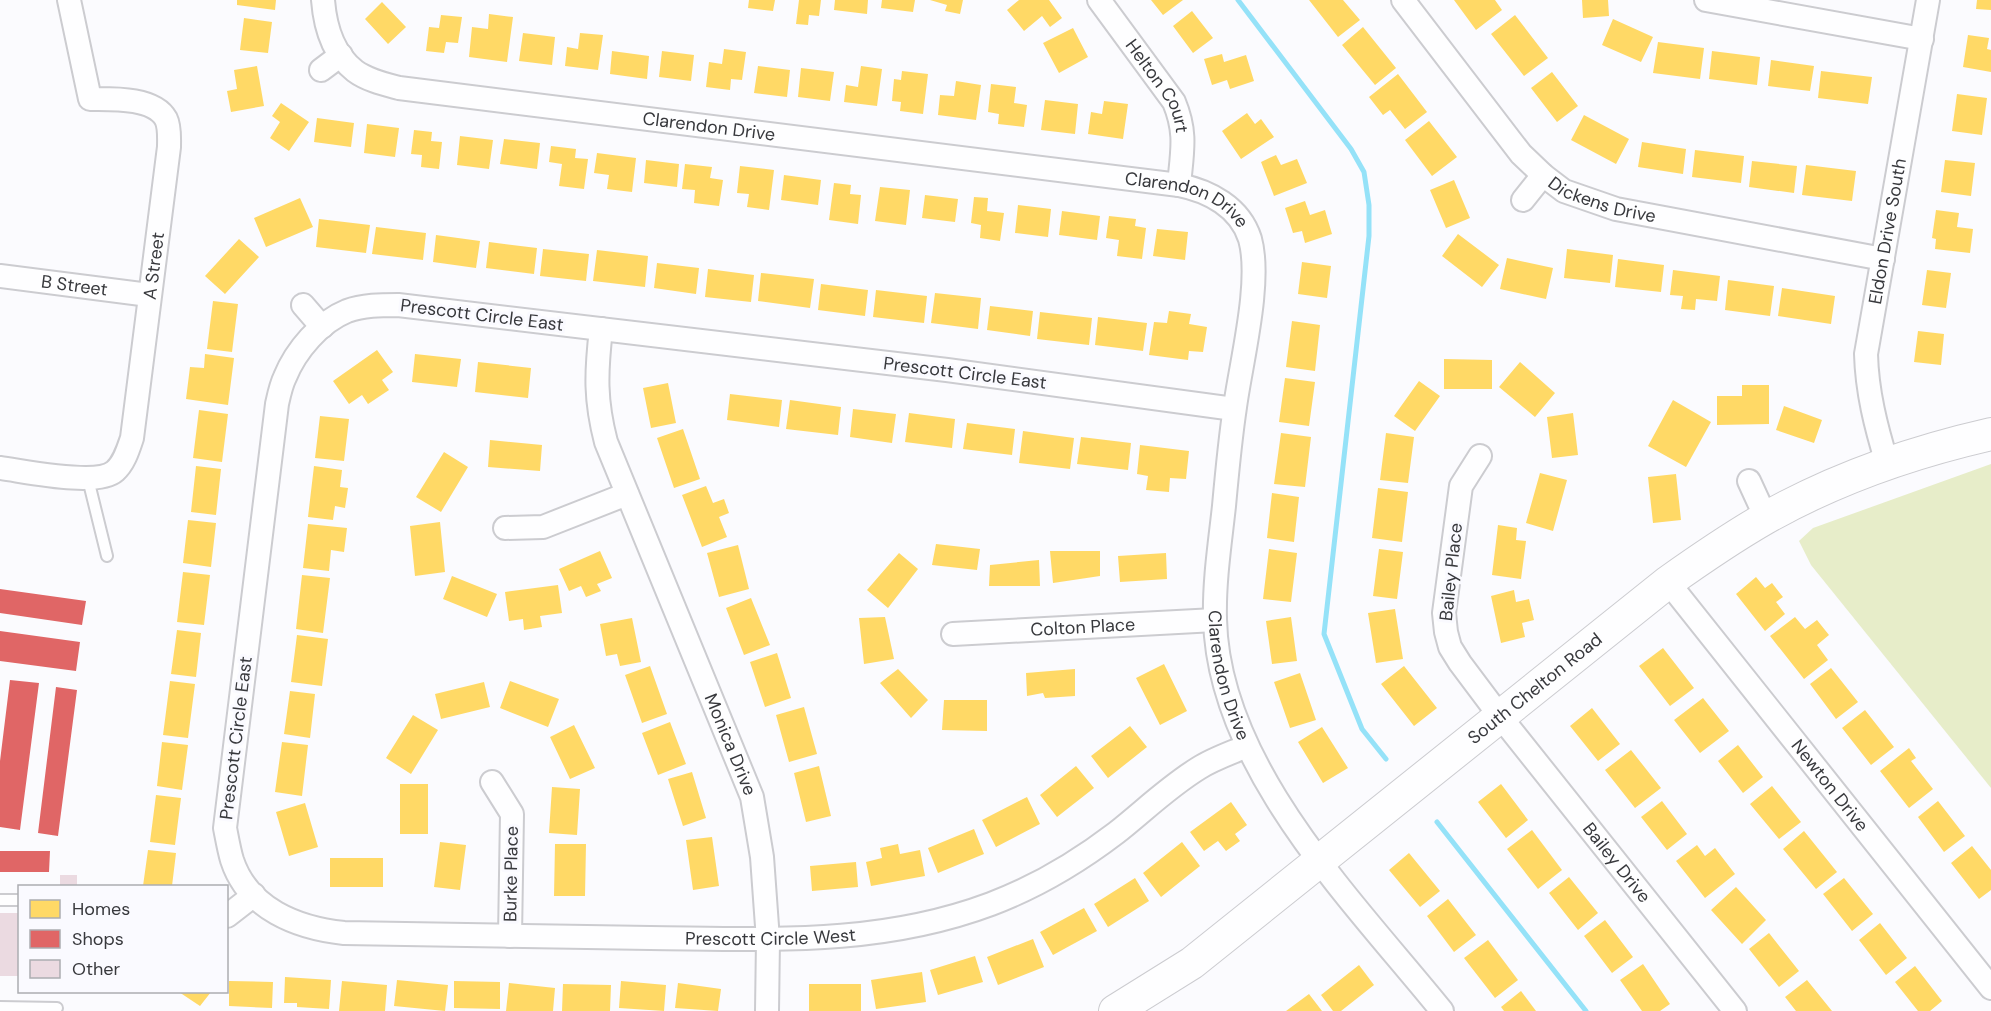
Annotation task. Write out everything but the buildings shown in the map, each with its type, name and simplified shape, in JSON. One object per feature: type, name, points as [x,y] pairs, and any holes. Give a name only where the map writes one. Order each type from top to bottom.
[{"type":"main road","name":"South Chelton Road","points":[[1114,1011],[1192,963],[1498,715],[1668,582],[1766,518],[1850,477],[1887,463],[1991,434]]},
{"type":"street","name":"A Street","points":[[0,468],[88,478],[101,477],[114,472],[128,452],[132,438],[169,147],[169,132],[166,119],[156,109],[142,103],[126,99],[90,99],[69,0]]},
{"type":"street","name":"Clarendon Drive","points":[[322,0],[324,19],[331,39],[341,55],[355,71],[375,81],[399,88],[1179,185],[1200,189],[1221,200],[1238,218],[1250,238],[1254,262],[1253,292],[1234,410],[1217,563],[1215,620],[1224,679],[1246,746],[1283,809],[1430,1007]]},
{"type":"street","name":"Helton Court","points":[[1099,0],[1174,102],[1181,119],[1184,139],[1179,185]]},
{"type":"street","name":"Dickens Drive","points":[[1403,0],[1521,154],[1564,191],[1616,209],[1883,259]]},
{"type":"street","points":[[1706,0],[1922,39]]},
{"type":"street","name":"Eldon Drive South","points":[[1887,463],[1876,427],[1867,379],[1866,354],[1928,0]]},
{"type":"street","points":[[321,70],[341,55]]},
{"type":"street","points":[[1523,200],[1543,175]]},
{"type":"street","name":"B Street","points":[[0,276],[149,295]]},
{"type":"street","name":"Prescott Circle East","points":[[254,894],[241,879],[232,861],[225,828],[277,404],[284,377],[302,348],[322,327],[347,312],[370,306],[398,304],[947,370],[1234,410]]},
{"type":"street","points":[[303,305],[322,327]]},
{"type":"street","name":"Monica Drive","points":[[601,330],[597,366],[598,412],[606,442],[752,797],[762,857],[768,940],[767,1011]]},
{"type":"street","name":"Bailey Place","points":[[1480,456],[1461,486],[1444,613],[1450,647],[1498,715]]},
{"type":"street","points":[[1749,481],[1766,518]]},
{"type":"street","points":[[505,528],[543,527],[627,494]]},
{"type":"street","name":"Newton Drive","points":[[1668,582],[1991,988]]},
{"type":"street","name":"Colton Place","points":[[953,634],[1215,620]]},
{"type":"street","name":"Bailey Drive","points":[[1498,715],[1735,1011]]},
{"type":"street","name":"Prescott Circle West","points":[[254,894],[267,908],[285,919],[321,931],[344,933],[768,940],[895,931],[945,920],[993,903],[1031,886],[1074,862],[1117,832],[1162,793],[1181,780],[1201,767],[1246,746]]},
{"type":"street","name":"Burke Place","points":[[492,782],[512,814],[510,936]]},
{"type":"street","points":[[228,915],[254,894]]},
{"type":"lane","points":[[88,478],[107,556]]},
{"type":"lane","points":[[0,900],[18,900]]},
{"type":"lane","points":[[0,1007],[57,1008]]},
{"type":"green space","points":[[1991,464],[1991,788],[1811,565],[1799,541],[1813,528]]},
{"type":"waterway","points":[[1238,0],[1351,149],[1364,172],[1369,205],[1369,236],[1324,634],[1362,729],[1386,759]]},
{"type":"waterway","points":[[1437,822],[1586,1011]]}]
